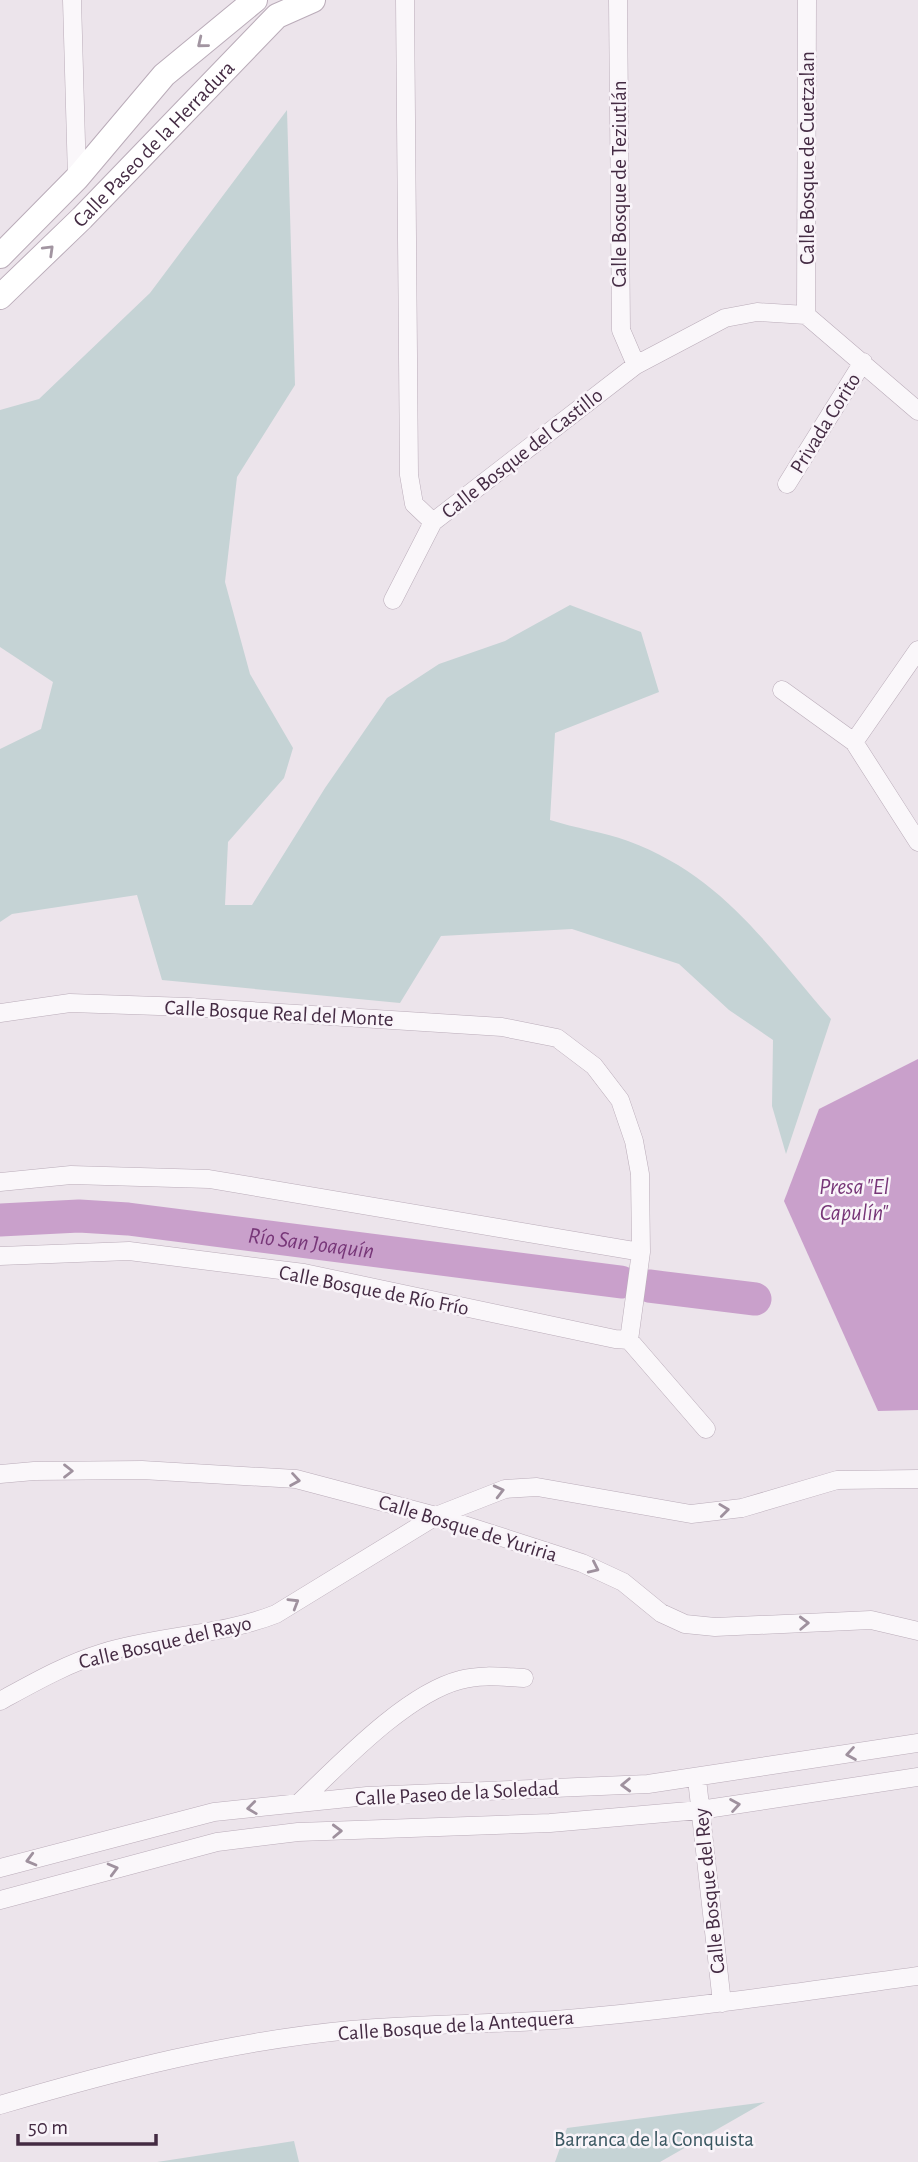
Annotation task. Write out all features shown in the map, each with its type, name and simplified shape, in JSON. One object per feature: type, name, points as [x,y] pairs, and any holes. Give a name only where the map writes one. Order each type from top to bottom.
[{"type":"main road","name":"Calle Paseo de la Herradura","points":[[0,256],[77,178],[164,75],[255,0]]},
{"type":"main road","name":"Calle Paseo de la Herradura","points":[[0,297],[82,218],[277,8],[313,0]]},
{"type":"street","points":[[72,0],[77,178]]},
{"type":"street","name":"Calle Bosque del Castillo","points":[[405,0],[409,475],[414,504],[433,522],[636,365],[725,318],[757,312],[806,315]]},
{"type":"street","name":"Calle Bosque de Teziutlán","points":[[618,0],[621,330],[636,365]]},
{"type":"street","name":"Calle Bosque de Cuetzalan","points":[[806,315],[807,0]]},
{"type":"street","points":[[806,315],[918,411]]},
{"type":"street","name":"Privada Corito","points":[[787,484],[863,362]]},
{"type":"street","points":[[393,600],[433,522]]},
{"type":"street","points":[[854,742],[918,650]]},
{"type":"street","points":[[782,690],[854,742],[918,842]]},
{"type":"street","name":"Calle Bosque Real del Monte","points":[[0,1013],[70,1003],[188,1007],[502,1027],[557,1038],[594,1066],[620,1100],[634,1141],[640,1174],[640,1252]]},
{"type":"street","points":[[0,1182],[71,1175],[209,1180],[640,1252],[629,1340],[706,1429]]},
{"type":"street","name":"Calle Bosque de Río Frío","points":[[0,1256],[129,1251],[304,1273],[629,1340]]},
{"type":"street","name":"Calle Bosque de Yuriria","points":[[0,1474],[34,1471],[142,1471],[296,1479],[436,1516],[582,1563],[624,1582],[662,1613],[685,1625],[715,1627],[871,1620],[918,1631]]},
{"type":"street","name":"Calle Bosque del Rayo","points":[[0,1701],[61,1668],[103,1652],[248,1625],[276,1614],[436,1516],[505,1489],[537,1487],[691,1514],[742,1508],[837,1480],[918,1479]]},
{"type":"street","points":[[300,1802],[351,1754],[428,1692],[461,1679],[524,1678]]},
{"type":"street","name":"Calle Paseo de la Soledad","points":[[0,1868],[214,1812],[366,1796],[648,1784],[697,1779],[918,1743]]},
{"type":"street","name":"Calle Paseo de la Soledad","points":[[0,1900],[231,1840],[298,1832],[550,1823],[700,1810],[918,1777]]},
{"type":"street","name":"Calle Bosque del Rey","points":[[697,1779],[722,2003]]},
{"type":"street","name":"Calle Bosque de la Antequera","points":[[0,2105],[91,2078],[221,2048],[337,2032],[565,2019],[722,2003],[918,1976]]},
{"type":"green space","points":[[287,110],[295,385],[237,477],[225,582],[250,674],[293,748],[284,778],[228,842],[225,905],[252,905],[325,788],[387,698],[439,664],[505,641],[570,605],[641,632],[659,692],[555,733],[550,820],[628,841],[691,873],[742,916],[831,1019],[786,1154],[772,1106],[773,1040],[729,1010],[679,964],[572,929],[441,936],[400,1003],[162,980],[137,895],[12,914],[0,922],[0,749],[41,729],[53,682],[0,647],[0,410],[39,399],[150,293]]},
{"type":"green space","name":"Barranca de la Conquista","points":[[765,2102],[660,2162],[555,2162],[567,2128]]},
{"type":"green space","points":[[294,2141],[299,2162],[157,2162]]},
{"type":"water","name":"Presa \"El Capulín\"","points":[[918,1059],[918,1410],[878,1411],[784,1201],[819,1109]]},
{"type":"waterway","name":"Río San Joaquín","points":[[0,1220],[79,1216],[128,1219],[621,1282]]},
{"type":"waterway","name":"Río San Joaquín","points":[[649,1286],[755,1299]]}]
